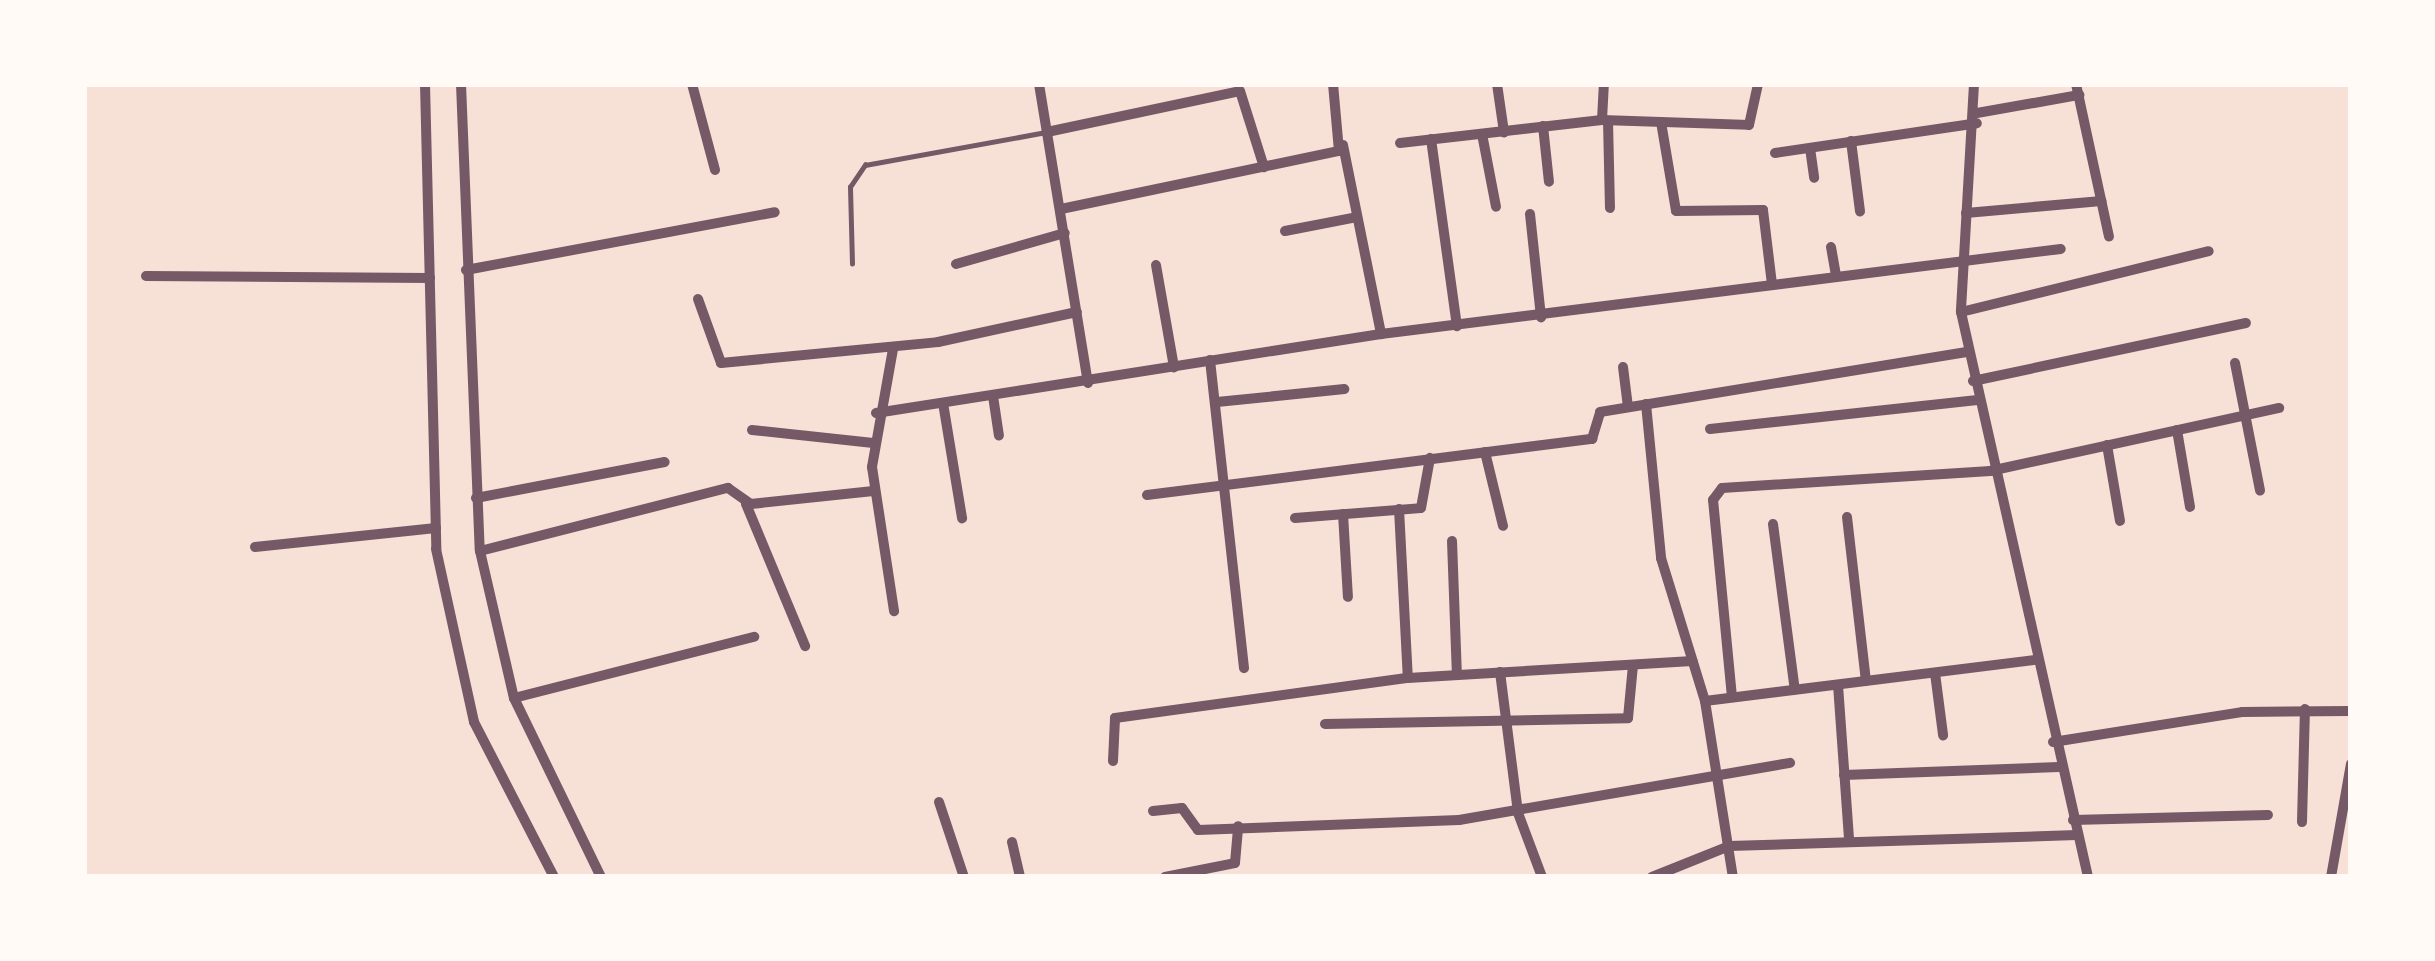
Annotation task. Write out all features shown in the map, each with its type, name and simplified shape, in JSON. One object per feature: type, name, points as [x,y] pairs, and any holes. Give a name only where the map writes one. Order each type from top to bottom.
[{"type":"street","points":[[425,84],[436,528],[473,722],[554,877]]},
{"type":"street","points":[[461,84],[480,551],[514,698],[601,877]]},
{"type":"street","points":[[692,84],[715,170]]},
{"type":"street","points":[[1039,84],[1088,383]]},
{"type":"street","points":[[1333,84],[1381,334]]},
{"type":"street","points":[[1497,84],[1504,132]]},
{"type":"street","points":[[1604,84],[1610,208]]},
{"type":"street","points":[[1400,143],[1605,120],[1749,125],[1758,84]]},
{"type":"street","points":[[1975,84],[1977,118],[1960,261],[1961,312],[1990,471],[2088,877]]},
{"type":"street","points":[[1775,153],[1977,118],[2078,90],[2109,236]]},
{"type":"street","points":[[1047,132],[1240,91],[1264,167]]},
{"type":"street","points":[[1661,122],[1679,213],[1760,208],[1772,284]]},
{"type":"street","points":[[1543,126],[1549,182]]},
{"type":"street","points":[[1482,134],[1496,207]]},
{"type":"street","points":[[1431,140],[1457,326]]},
{"type":"street","points":[[1851,141],[1861,211]]},
{"type":"street","points":[[1060,209],[1264,167],[1343,145]]},
{"type":"street","points":[[1810,148],[1814,178]]},
{"type":"street","points":[[1966,213],[2101,201]]},
{"type":"street","points":[[466,270],[775,212]]},
{"type":"street","points":[[1530,214],[1540,317]]},
{"type":"street","points":[[1285,231],[1358,217]]},
{"type":"street","points":[[956,264],[1065,233]]},
{"type":"street","points":[[1831,247],[1836,274]]},
{"type":"street","points":[[876,413],[1381,334],[2061,249]]},
{"type":"street","points":[[1961,312],[2209,251]]},
{"type":"street","points":[[1156,265],[1174,367]]},
{"type":"street","points":[[146,276],[430,278]]},
{"type":"street","points":[[698,299],[716,362],[893,349],[1077,312]]},
{"type":"street","points":[[1973,381],[2246,323]]},
{"type":"street","points":[[893,349],[876,413],[873,491],[894,611]]},
{"type":"street","points":[[1147,495],[1592,439],[1597,413],[1968,352]]},
{"type":"street","points":[[1210,360],[1244,668]]},
{"type":"street","points":[[2235,363],[2260,491]]},
{"type":"street","points":[[1623,367],[1628,407]]},
{"type":"street","points":[[1217,403],[1344,389]]},
{"type":"street","points":[[993,396],[998,436]]},
{"type":"street","points":[[1710,429],[1977,400]]},
{"type":"street","points":[[943,403],[962,518]]},
{"type":"street","points":[[1646,404],[1661,558],[1705,701],[1720,769],[1733,877]]},
{"type":"street","points":[[1732,698],[1713,500],[1722,488],[1990,471],[2279,408]]},
{"type":"street","points":[[752,430],[873,443]]},
{"type":"street","points":[[2177,430],[2190,506]]},
{"type":"street","points":[[2107,445],[2120,520]]},
{"type":"street","points":[[1485,452],[1502,526]]},
{"type":"street","points":[[1295,518],[1427,504],[1430,458]]},
{"type":"street","points":[[476,498],[665,462]]},
{"type":"street","points":[[480,551],[728,488],[746,504],[805,646]]},
{"type":"street","points":[[746,504],[873,491]]},
{"type":"street","points":[[1399,509],[1408,678]]},
{"type":"street","points":[[1343,514],[1348,597]]},
{"type":"street","points":[[1847,517],[1866,681]]},
{"type":"street","points":[[1773,524],[1796,690]]},
{"type":"street","points":[[254,547],[436,528]]},
{"type":"street","points":[[1452,541],[1457,675]]},
{"type":"street","points":[[514,698],[754,638]]},
{"type":"street","points":[[1705,701],[2033,660]]},
{"type":"street","points":[[1113,761],[1115,718],[1408,678],[1692,661]]},
{"type":"street","points":[[1325,724],[1628,718],[1633,665]]},
{"type":"street","points":[[1500,672],[1518,813],[1543,877]]},
{"type":"street","points":[[1935,673],[1943,735]]},
{"type":"street","points":[[1838,685],[1849,838]]},
{"type":"street","points":[[2053,742],[2306,709],[2351,711]]},
{"type":"street","points":[[2302,823],[2306,709]]},
{"type":"street","points":[[1153,811],[1182,808],[1198,830],[1518,813],[1720,769],[1790,763]]},
{"type":"street","points":[[2331,877],[2351,764]]},
{"type":"street","points":[[1844,775],[2059,767]]},
{"type":"street","points":[[939,802],[964,877]]},
{"type":"street","points":[[2073,820],[2268,815]]},
{"type":"street","points":[[1165,877],[1235,863],[1238,826]]},
{"type":"street","points":[[1652,877],[1729,846],[1849,838],[2078,836]]},
{"type":"street","points":[[1012,842],[1019,877]]},
{"type":"lane","points":[[852,264],[850,187],[866,165],[1047,132]]}]
